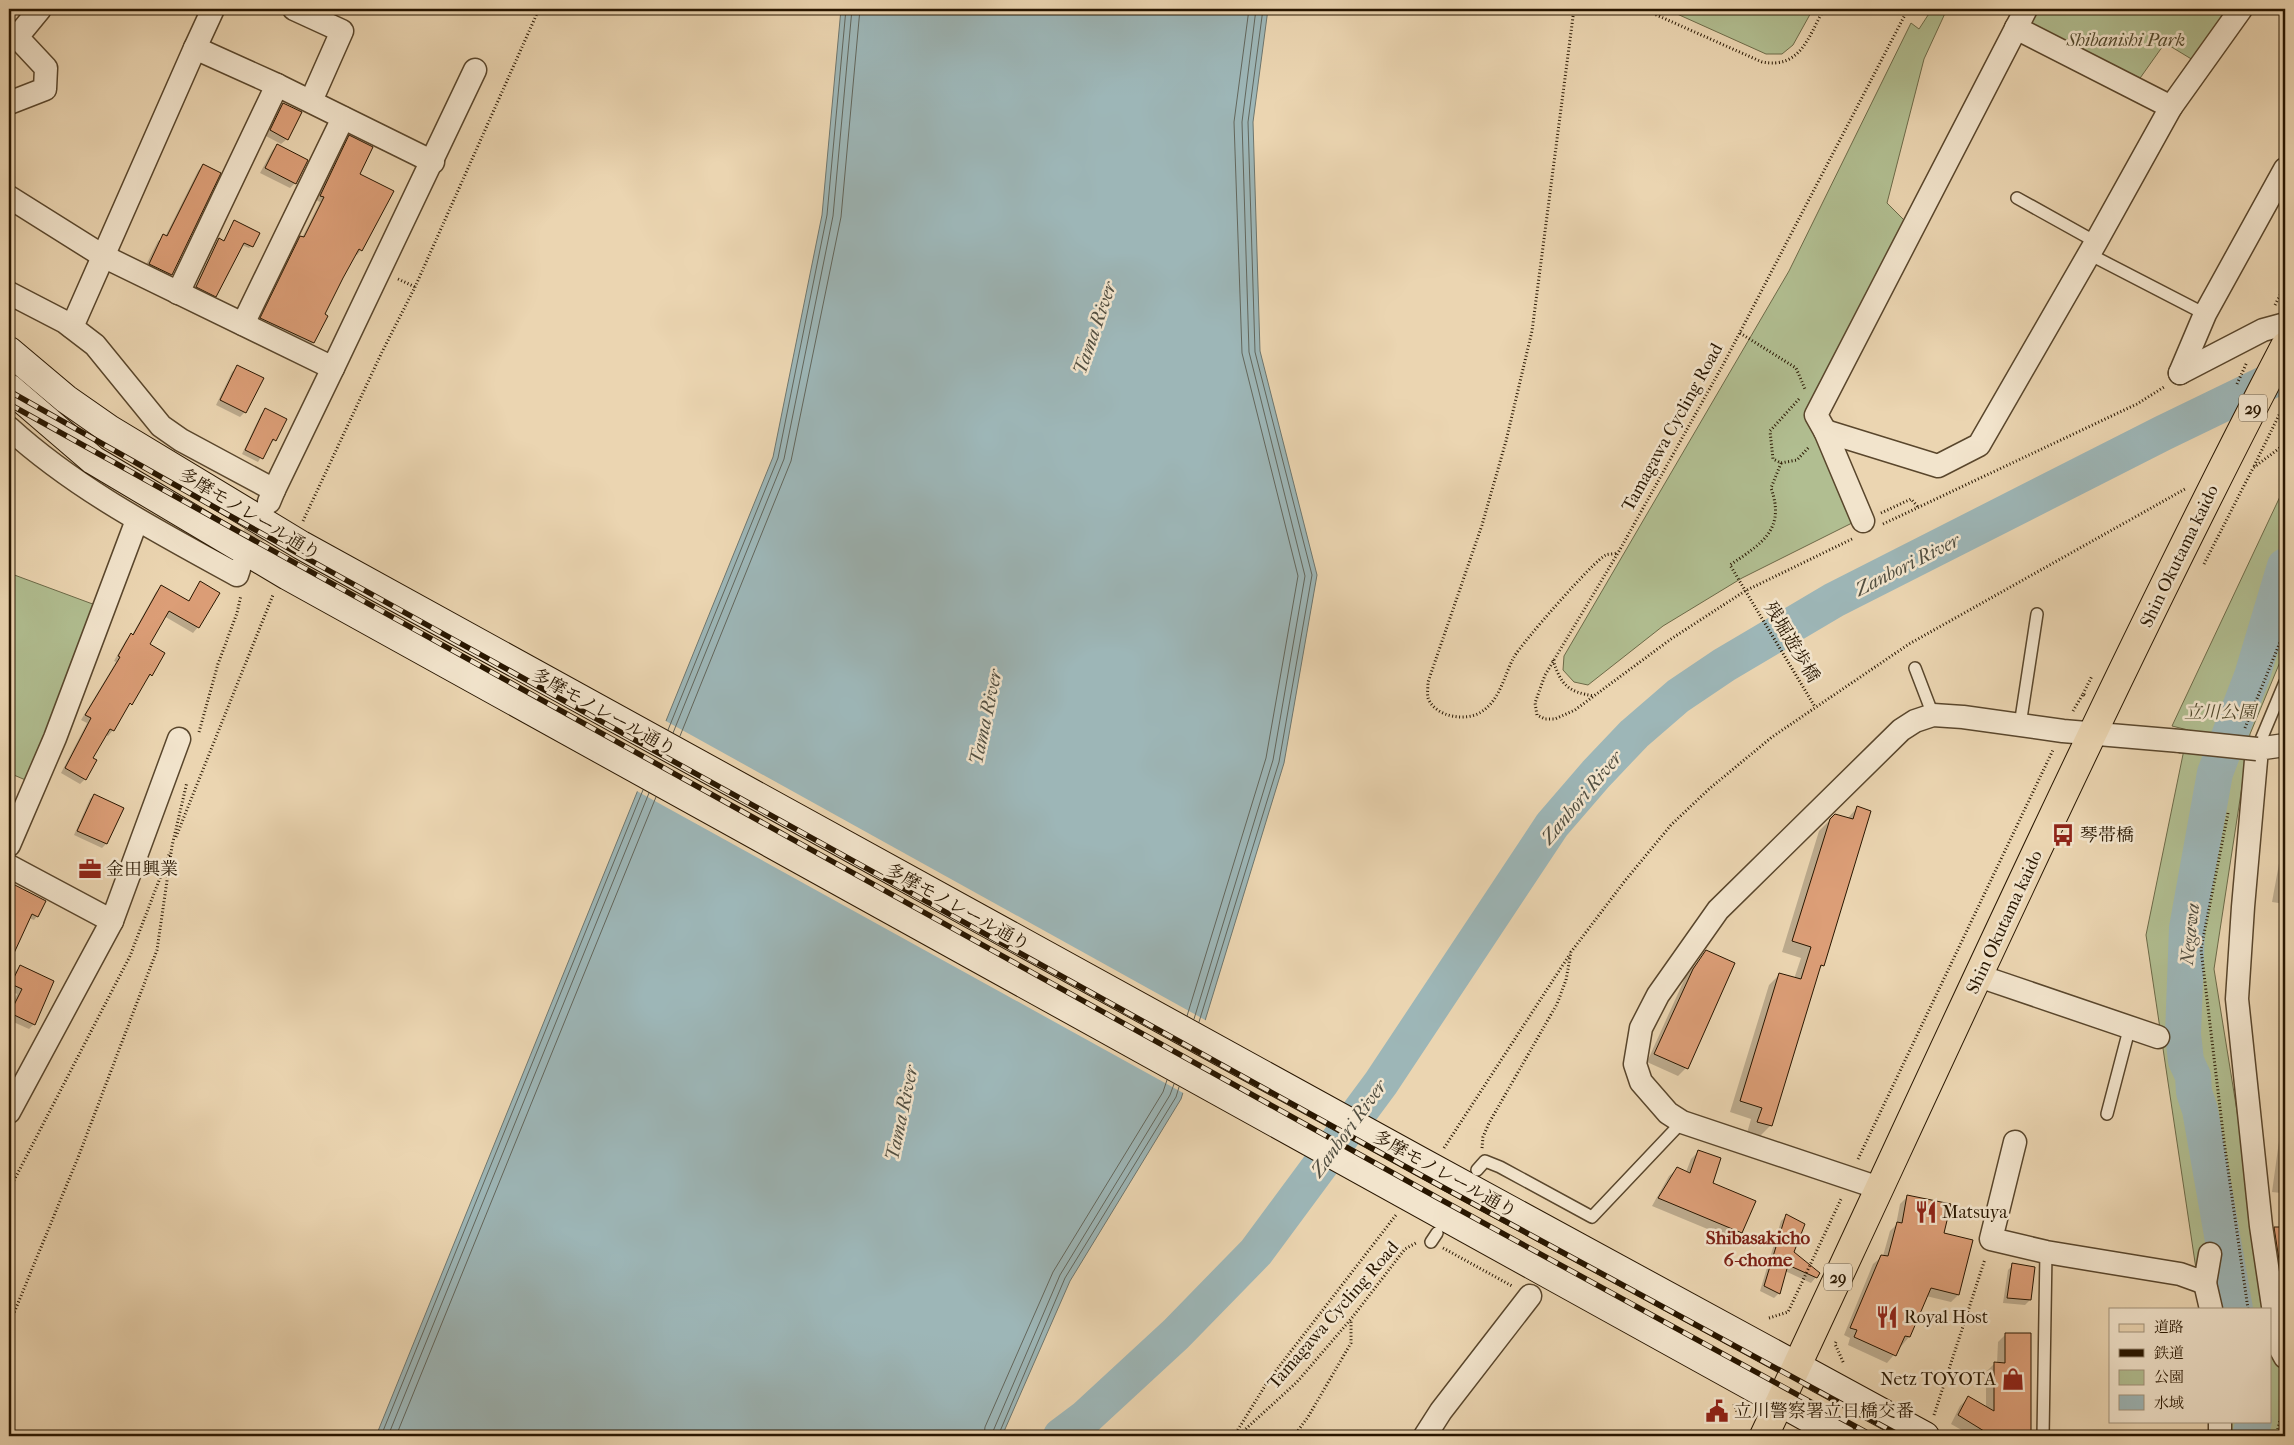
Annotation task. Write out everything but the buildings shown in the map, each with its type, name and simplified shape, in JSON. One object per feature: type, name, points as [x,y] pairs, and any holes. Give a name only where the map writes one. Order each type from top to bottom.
[{"type":"main road","name":"Shin Okutama kaido","points":[[1798,1366],[2091,733],[2285,346]]},
{"type":"main road","name":"多摩モノレール通り","points":[[9,351],[66,399],[109,429],[1430,1158],[1798,1366],[1928,1430]]},
{"type":"main road","name":"多摩モノレール通り","points":[[9,388],[93,460],[281,585],[1399,1201],[1841,1436]]},
{"type":"main road","name":"29","points":[[1764,1436],[1798,1366]]},
{"type":"street","points":[[9,103],[45,89],[46,68],[17,37],[40,9]]},
{"type":"street","points":[[72,327],[212,9]]},
{"type":"street","points":[[294,9],[342,31],[311,101]]},
{"type":"street","points":[[1825,431],[1938,466],[1979,445],[2093,248],[2171,107],[2242,9]]},
{"type":"street","points":[[1865,528],[1825,431],[1816,415],[2021,18],[2171,107]]},
{"type":"street","points":[[195,48],[311,101],[433,162]]},
{"type":"street","points":[[9,293],[72,327],[95,345],[161,426],[272,496],[433,162],[475,70]]},
{"type":"street","points":[[178,293],[277,85]]},
{"type":"street","points":[[243,324],[343,118]]},
{"type":"street","points":[[2180,373],[2205,314],[2285,169]]},
{"type":"street","points":[[9,197],[103,256],[334,368]]},
{"type":"street","points":[[2180,373],[2263,330],[2285,324]]},
{"type":"street","points":[[9,430],[40,456],[137,520],[238,572]]},
{"type":"street","points":[[9,846],[55,738],[137,520]]},
{"type":"street","points":[[1879,1188],[1682,1122],[1668,1113],[1641,1082],[1634,1064],[1641,1028],[1658,995],[1718,910],[1901,730],[1915,721],[1933,715],[2257,749],[2285,745]]},
{"type":"street","points":[[9,1112],[112,921],[188,739]]},
{"type":"street","points":[[2257,749],[2237,999],[2244,1084],[2261,1226],[2279,1346],[2285,1357]]},
{"type":"street","points":[[9,866],[112,921]]},
{"type":"street","points":[[1979,976],[2158,1037]]},
{"type":"street","points":[[2015,1142],[1991,1239],[2046,1252],[2180,1274],[2205,1283]]},
{"type":"street","points":[[2210,1254],[2205,1283],[2211,1308]]},
{"type":"street","points":[[1425,1436],[1441,1411],[1530,1296]]},
{"type":"street","points":[[2220,1422],[2220,1436]]},
{"type":"lane","points":[[2017,198],[2093,248],[2205,314]]},
{"type":"lane","points":[[2020,725],[2037,614]]},
{"type":"lane","points":[[1914,668],[1933,715]]},
{"type":"lane","points":[[2257,749],[2285,682]]},
{"type":"lane","points":[[2107,1114],[2130,1026]]},
{"type":"lane","points":[[1481,1165],[1500,1167],[1592,1217],[1682,1122]]},
{"type":"lane","points":[[2043,1436],[2046,1252]]},
{"type":"path","points":[[301,536],[382,352],[416,287],[539,9]]},
{"type":"path","points":[[1574,9],[1532,331],[1506,441],[1482,525],[1428,682],[1428,698],[1440,711],[1453,716],[1467,718],[1482,712],[1495,698],[1515,656],[1577,583],[1605,555],[1618,553]]},
{"type":"path","points":[[1643,9],[1762,62],[1776,64],[1788,62],[1797,55],[1824,9]]},
{"type":"path","points":[[1908,9],[1914,11],[1916,9]]},
{"type":"path","name":"Tamagawa Cycling Road","points":[[1595,696],[1575,710],[1555,719],[1545,719],[1537,715],[1535,710],[1537,693],[1553,660],[1618,553],[1740,332],[1908,9]]},
{"type":"path","points":[[1740,332],[1796,368]]},
{"type":"path","points":[[1865,528],[1918,507],[2137,404],[2160,391],[2180,373]]},
{"type":"path","points":[[1800,398],[1770,431],[1773,459],[1781,464],[1797,460],[1825,431]]},
{"type":"path","points":[[2203,565],[2281,410]]},
{"type":"path","points":[[2253,468],[2285,444]]},
{"type":"path","name":"残堀遊歩橋","points":[[1781,464],[1771,488],[1776,503],[1774,526],[1761,544],[1730,565],[1815,707]]},
{"type":"path","points":[[1430,1158],[1571,952],[1624,882],[1671,825],[1723,777],[1772,737],[1909,644],[2188,488]]},
{"type":"path","points":[[1553,660],[1558,675],[1571,690],[1595,696],[1671,639],[1745,591],[1865,528],[1911,499],[1918,507]]},
{"type":"path","points":[[188,739],[237,613],[241,595],[236,584],[238,572]]},
{"type":"path","points":[[9,1190],[130,956],[172,846],[281,585]]},
{"type":"path","points":[[9,1325],[79,1155],[157,950],[172,846],[188,778]]},
{"type":"path","points":[[1481,1165],[1483,1137],[1557,1004],[1566,980],[1571,952]]},
{"type":"path","points":[[1234,1436],[1268,1381],[1399,1201]]},
{"type":"path","name":"Tamagawa Cycling Road","points":[[1238,1436],[1297,1382],[1352,1319],[1405,1249],[1419,1242],[1434,1237],[1530,1296]]},
{"type":"path","points":[[1928,1430],[1991,1239]]},
{"type":"path","points":[[1294,1436],[1308,1417],[1351,1343],[1352,1319]]},
{"type":"path","points":[[2276,1436],[2285,1401]]},
{"type":"green space","points":[[1666,9],[1813,9],[1793,45],[1782,54],[1766,54]]},
{"type":"green space","points":[[1932,9],[1947,9],[1924,59],[1887,203],[1907,223],[1810,414],[1854,522],[1742,578],[1663,626],[1588,685],[1574,682],[1563,670],[1564,656],[1789,271],[1911,23],[1919,29]]},
{"type":"green space","name":"Shibanishi Park","points":[[2037,9],[2234,9],[2193,60],[2165,43],[2138,81],[2027,25]]},
{"type":"green space","name":"立川公園","points":[[2285,486],[2285,650],[2250,734],[2214,969],[2269,1308],[2202,1308],[2146,935],[2188,730],[2172,726]]},
{"type":"green space","points":[[9,573],[98,606],[28,781],[9,773]]},
{"type":"green space","points":[[2272,1322],[2285,1364],[2285,1436],[2221,1436],[2219,1422],[2272,1422]]},
{"type":"water","name":"Tama River","points":[[841,9],[1268,9],[1253,122],[1260,351],[1317,575],[1284,763],[1181,1099],[1070,1281],[1002,1436],[376,1436],[773,457],[822,215]]},
{"type":"pier","points":[[664,720],[1207,1021],[1185,1094],[635,790]]},
{"type":"waterway","name":"Zanbori River","points":[[1061,1436],[1085,1418],[1176,1334],[1256,1252],[1381,1083],[1552,825],[1634,734],[1678,696],[1724,665],[1834,600],[2163,433],[2285,374]]},
{"type":"waterway","name":"Negawa","points":[[2235,1308],[2200,1110],[2194,1092],[2193,1076],[2186,1061],[2183,1034],[2187,928],[2215,773],[2252,676],[2285,566]]},
{"type":"waterway","name":"Negawa","points":[[2250,1436],[2254,1422]]},
{"type":"tunnel","points":[[240,567],[267,505]]},
{"type":"railway","points":[[9,391],[223,512],[1446,1189],[1901,1436]]},
{"type":"railway","points":[[9,404],[1438,1198],[1873,1436]]},
{"type":"place","name":"琴帯橋","points":[[2063,835]]},
{"type":"place","name":"金田興業","points":[[90,869]]},
{"type":"place","name":"Matsuya","points":[[1926,1212]]},
{"type":"place","name":"Royal Host","points":[[1887,1317]]},
{"type":"place","name":"Netz TOYOTA","points":[[2013,1379]]},
{"type":"place","name":"立川警察署立日橋交番","points":[[1717,1411]]},
{"type":"district","name":"Shibasakicho 6-chome","points":[[1758,1248]]}]
